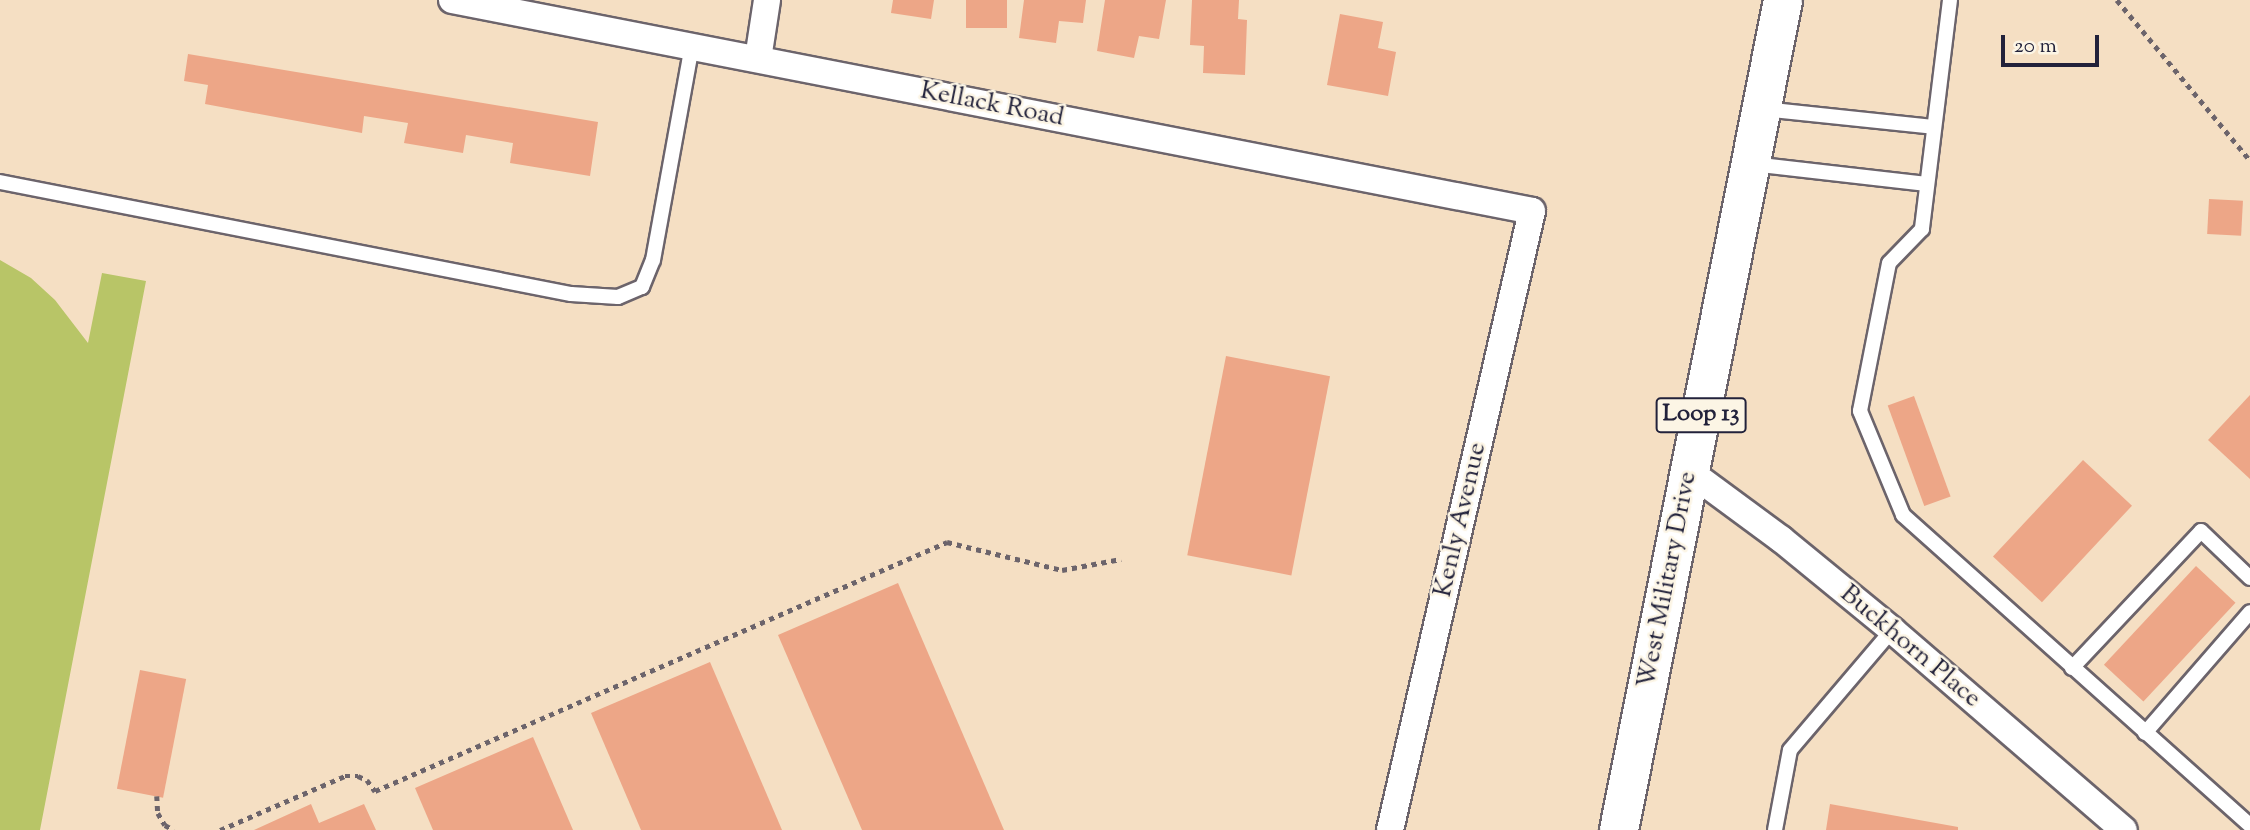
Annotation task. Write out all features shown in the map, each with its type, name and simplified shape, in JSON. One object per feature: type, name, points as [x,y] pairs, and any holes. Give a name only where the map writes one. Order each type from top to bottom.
[{"type":"main road","name":"West Military Drive","points":[[1619,830],[1783,0]]},
{"type":"street","name":"Kellack Road","points":[[452,0],[1532,211]]},
{"type":"street","points":[[758,59],[766,0]]},
{"type":"street","name":"Kenly Avenue","points":[[1390,830],[1532,211]]},
{"type":"street","name":"Buckhorn Place","points":[[1690,472],[1781,540],[1892,630],[2122,830]]},
{"type":"lane","points":[[1950,0],[1922,229],[1889,263],[1860,411],[1903,515],[2250,825]]},
{"type":"lane","points":[[0,182],[571,294],[618,297],[642,287],[653,260],[692,46]]},
{"type":"lane","points":[[1761,109],[1933,127]]},
{"type":"lane","points":[[1751,163],[1927,184]]},
{"type":"lane","points":[[2072,668],[2201,531],[2250,578]]},
{"type":"lane","points":[[2145,733],[2250,612]]},
{"type":"lane","points":[[1775,830],[1790,750],[1892,630]]},
{"type":"path","points":[[2117,0],[2249,157]]},
{"type":"path","points":[[220,830],[345,776],[358,776],[367,780],[375,792],[947,542],[1062,570],[1121,559]]},
{"type":"path","points":[[157,796],[158,813],[165,825],[174,830]]},
{"type":"green space","points":[[0,260],[31,278],[55,300],[88,343],[102,273],[146,281],[40,830],[0,830]]},
{"type":"building","points":[[893,0],[934,0],[931,19],[891,13]]},
{"type":"building","points":[[966,0],[1007,0],[1007,28],[966,28]]},
{"type":"building","points":[[1024,0],[1086,0],[1083,23],[1059,21],[1056,43],[1019,38]]},
{"type":"building","points":[[1105,0],[1166,0],[1159,39],[1139,36],[1134,58],[1097,51]]},
{"type":"building","points":[[1192,0],[1239,0],[1238,19],[1247,20],[1245,75],[1203,73],[1204,46],[1190,45]]},
{"type":"building","points":[[1340,14],[1383,22],[1378,48],[1396,52],[1388,96],[1327,85]]},
{"type":"building","points":[[188,54],[598,122],[590,176],[510,163],[513,143],[466,135],[463,153],[404,143],[408,123],[364,116],[362,133],[205,104],[208,85],[184,81]]},
{"type":"building","points":[[2209,199],[2243,201],[2241,236],[2207,234]]},
{"type":"building","points":[[1226,356],[1330,376],[1291,575],[1187,555]]},
{"type":"building","points":[[2250,395],[2250,479],[2208,440]]},
{"type":"building","points":[[1914,396],[1951,497],[1924,506],[1888,406]]},
{"type":"building","points":[[2083,460],[2132,506],[2042,602],[1993,557]]},
{"type":"building","points":[[2196,566],[2235,603],[2143,702],[2104,665]]},
{"type":"building","points":[[898,583],[1004,830],[862,830],[778,635]]},
{"type":"building","points":[[710,662],[782,830],[641,830],[591,713]]},
{"type":"building","points":[[140,670],[186,679],[163,798],[117,789]]},
{"type":"building","points":[[533,737],[573,830],[433,830],[415,788]]},
{"type":"building","points":[[311,804],[319,823],[364,804],[376,830],[254,830]]},
{"type":"building","points":[[1830,804],[1958,827],[1958,830],[1826,830]]}]
